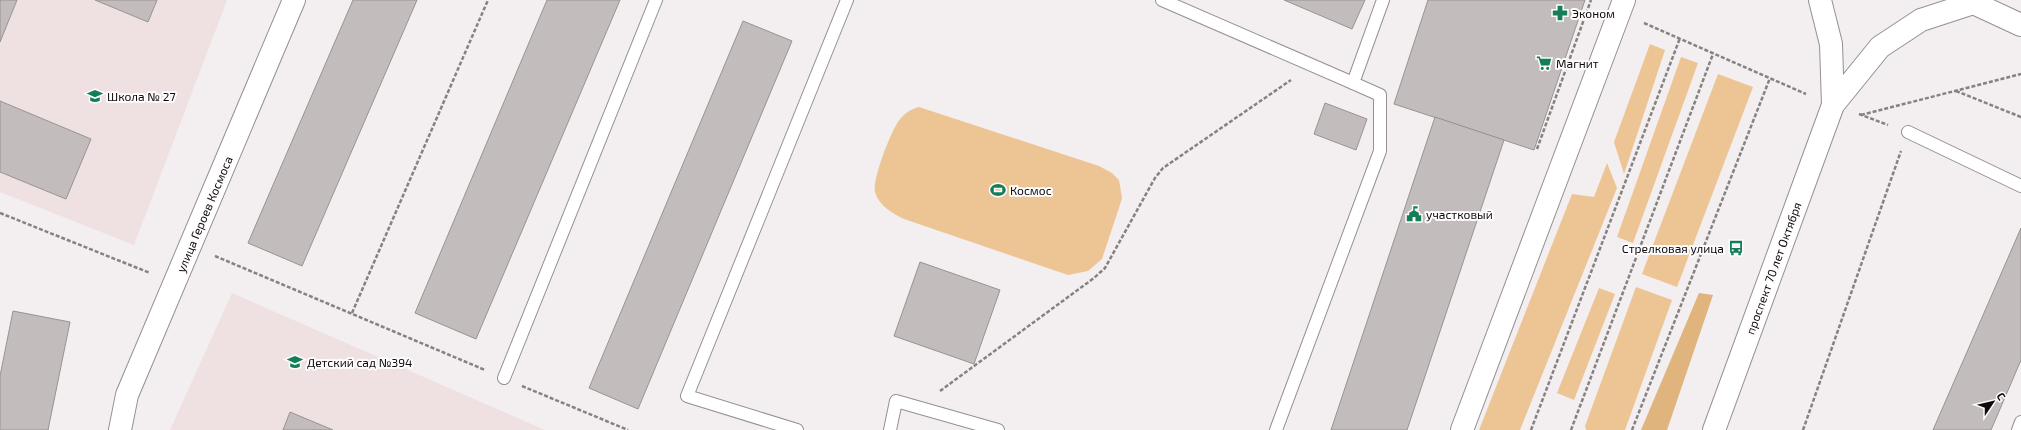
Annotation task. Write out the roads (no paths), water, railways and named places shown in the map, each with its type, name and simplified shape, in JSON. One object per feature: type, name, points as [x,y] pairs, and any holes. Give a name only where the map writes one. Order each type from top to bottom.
[{"type":"street","name":"улица Героев Космоса","points":[[120,430],[127,395],[294,0]]},
{"type":"street","points":[[1820,0],[1831,44],[1833,105]]},
{"type":"street","points":[[1833,105],[1880,47],[1921,20],[1970,2],[2021,25]]},
{"type":"street","points":[[1462,430],[1622,6]]},
{"type":"street","name":"проспект 70 лет Октября","points":[[1714,430],[1833,105]]},
{"type":"lane","points":[[504,378],[656,0]]},
{"type":"lane","points":[[797,430],[687,396],[847,0]]},
{"type":"lane","points":[[1162,0],[1380,95],[1380,151],[1276,430]]},
{"type":"lane","points":[[1353,83],[1383,0]]},
{"type":"lane","points":[[1908,132],[2021,186]]},
{"type":"lane","points":[[890,430],[896,401],[998,430]]},
{"type":"lane","points":[[2018,430],[2021,422]]},
{"type":"place","name":"Эконом","points":[[1560,13]]},
{"type":"place","name":"Магнит","points":[[1544,63]]},
{"type":"place","name":"Школа № 27","points":[[95,96]]},
{"type":"place","name":"Космос","points":[[998,190]]},
{"type":"place","name":"участковый","points":[[1414,214]]},
{"type":"place","name":"Стрелковая улица","points":[[1736,248]]},
{"type":"place","name":"Детский сад №394","points":[[295,362]]}]
